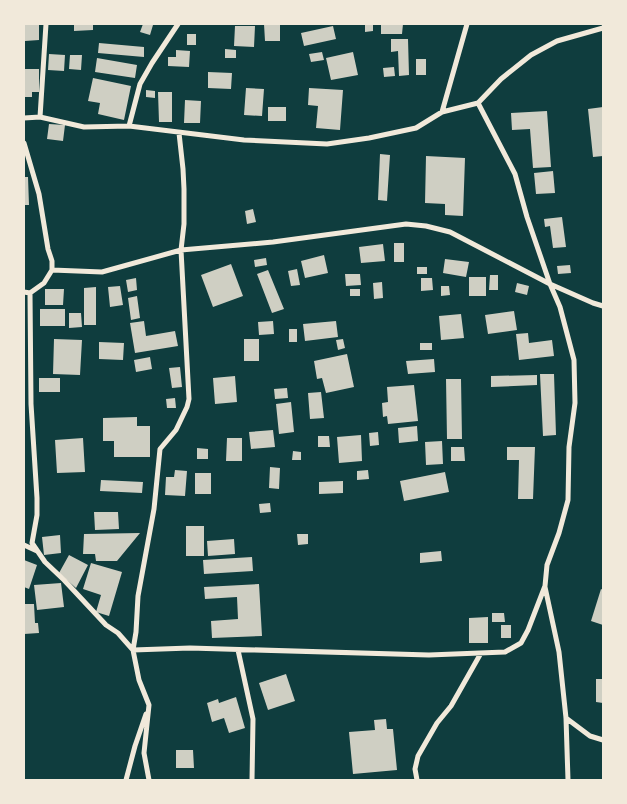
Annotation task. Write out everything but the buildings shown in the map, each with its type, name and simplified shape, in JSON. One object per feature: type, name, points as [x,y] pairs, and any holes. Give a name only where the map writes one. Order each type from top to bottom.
[{"type":"street","points":[[40,117],[46,24]]},
{"type":"street","points":[[129,126],[140,84],[152,62],[178,24]]},
{"type":"street","points":[[442,112],[468,24]]},
{"type":"street","points":[[24,118],[40,117],[84,127],[129,126],[244,140],[327,144],[369,138],[416,128],[442,112],[478,103],[501,79],[531,55],[557,41],[603,28]]},
{"type":"street","points":[[133,650],[190,648],[429,655],[505,652],[521,643],[545,586],[547,565],[559,533],[568,500],[570,447],[576,403],[574,360],[560,307],[527,217],[515,174],[478,103]]},
{"type":"street","points":[[149,780],[144,753],[149,705],[139,680],[133,650],[138,596],[154,509],[160,450],[176,430],[189,399],[181,250],[184,224],[184,189],[179,133]]},
{"type":"street","points":[[24,143],[40,194],[48,250],[52,262],[52,270],[44,283],[27,292],[37,498],[37,515],[32,543],[45,562],[133,650]]},
{"type":"street","points":[[52,270],[102,272],[181,250],[273,242],[406,224],[426,226],[450,232],[550,284],[603,306]]},
{"type":"street","points":[[24,545],[38,551]]},
{"type":"street","points":[[545,586],[559,652],[566,718],[568,780]]},
{"type":"street","points":[[238,650],[253,718],[252,780]]},
{"type":"street","points":[[417,780],[415,769],[418,756],[437,723],[451,706],[481,653]]},
{"type":"street","points":[[126,780],[149,705]]},
{"type":"street","points":[[566,718],[590,736],[603,740]]}]
